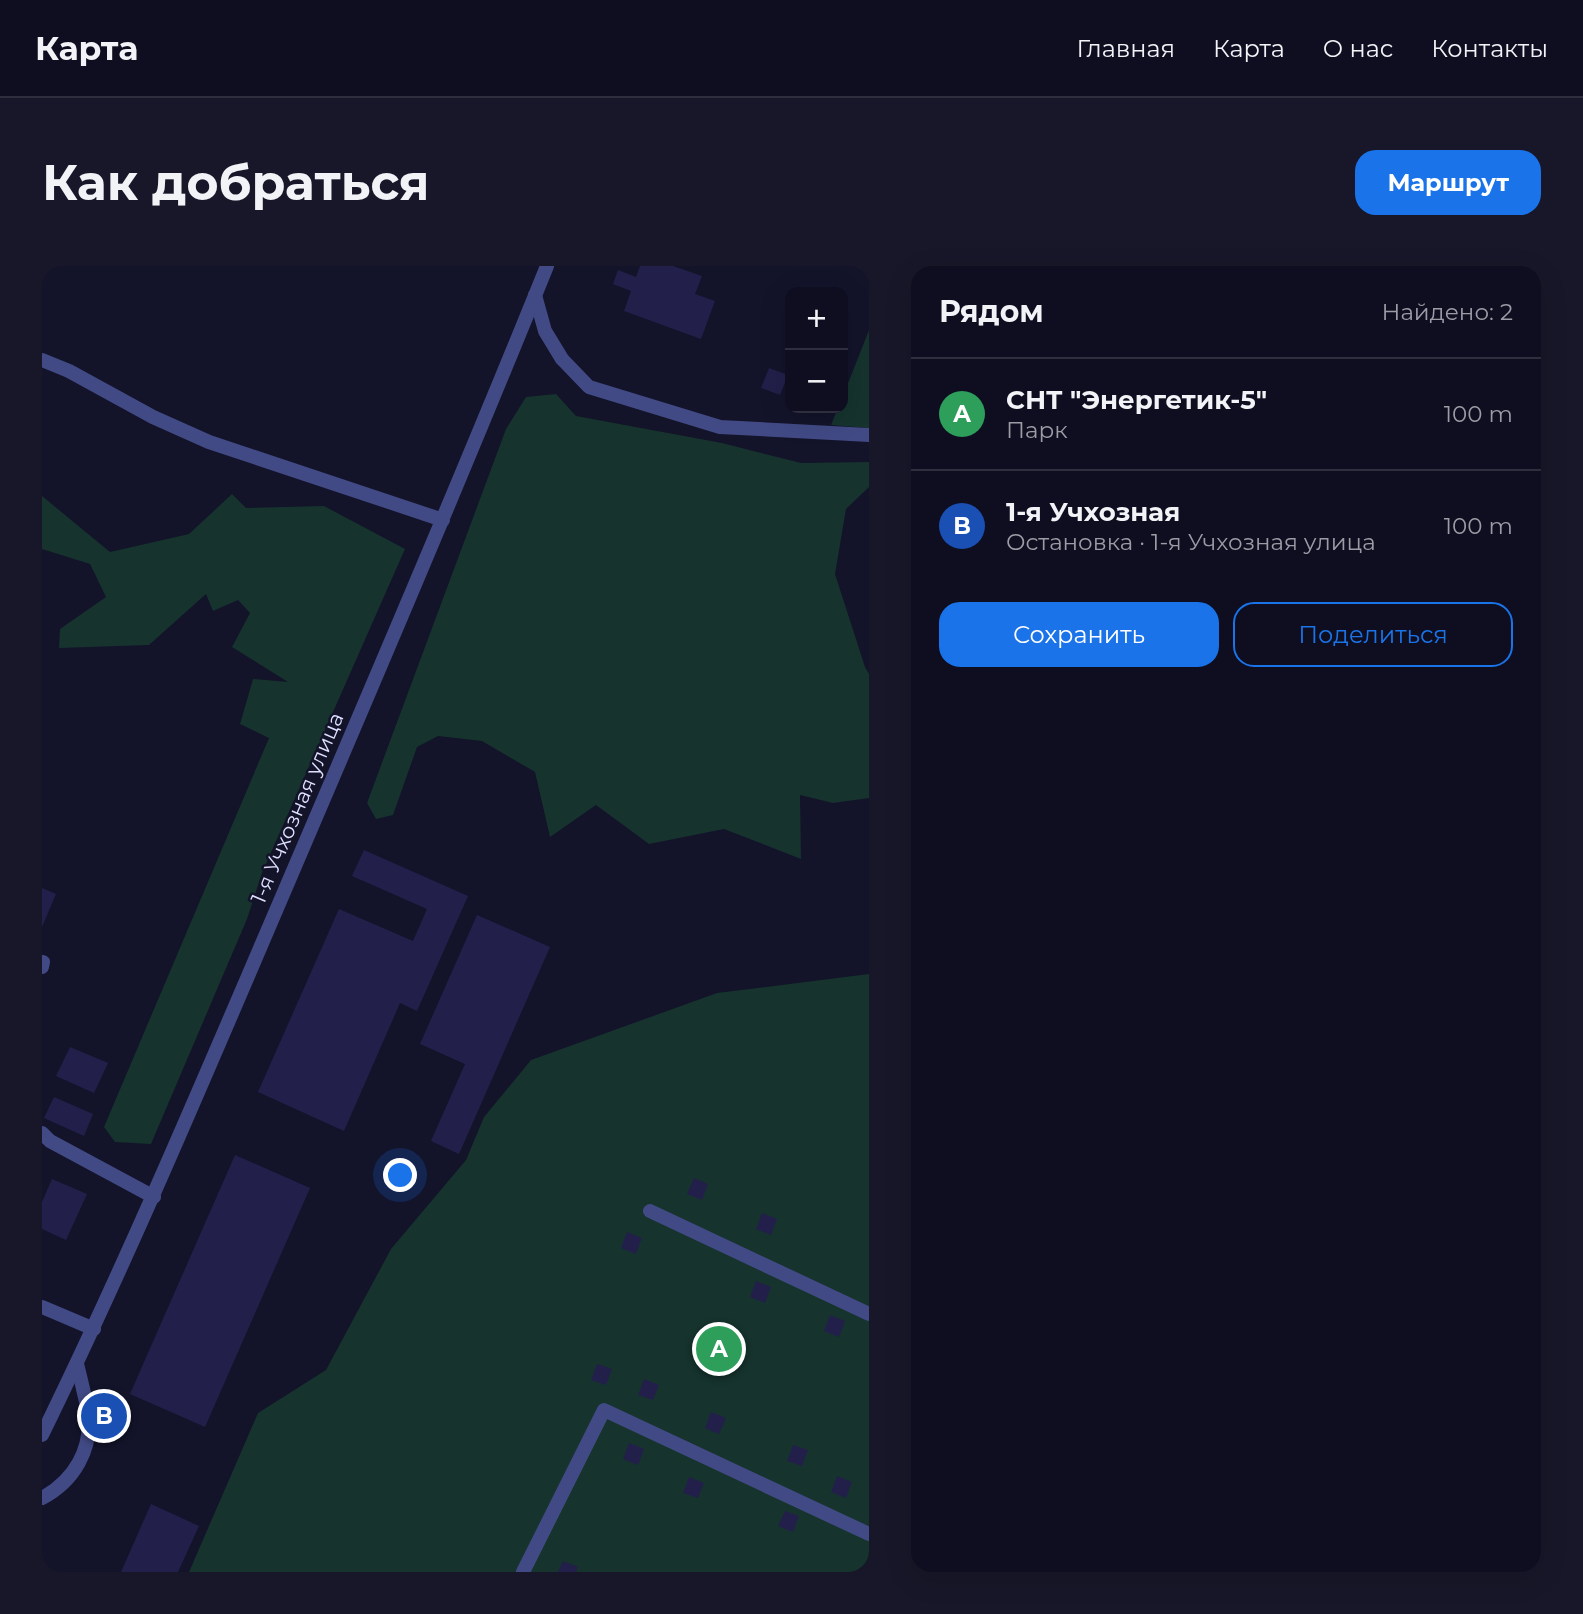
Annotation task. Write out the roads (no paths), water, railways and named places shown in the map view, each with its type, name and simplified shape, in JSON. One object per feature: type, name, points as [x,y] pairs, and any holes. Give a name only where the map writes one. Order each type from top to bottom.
[{"type":"street","name":"1-я Учхозная улица","points":[[42,1435],[154,1197],[443,520],[547,266]]},
{"type":"street","points":[[535,295],[545,331],[562,359],[589,387],[720,427],[869,435]]},
{"type":"street","points":[[42,359],[69,370],[153,417],[209,442],[443,520]]},
{"type":"street","points":[[42,1133],[50,1141],[154,1197]]},
{"type":"street","points":[[650,1211],[869,1314]]},
{"type":"street","points":[[42,1307],[93,1329]]},
{"type":"street","points":[[42,1498],[72,1476],[86,1449],[88,1415],[77,1364]]},
{"type":"street","points":[[523,1572],[604,1410],[869,1534]]},
{"type":"place","name":"СНТ \"Энергетик-5\"","points":[[719,1349]]},
{"type":"place","name":"1-я Учхозная","points":[[104,1416]]}]
